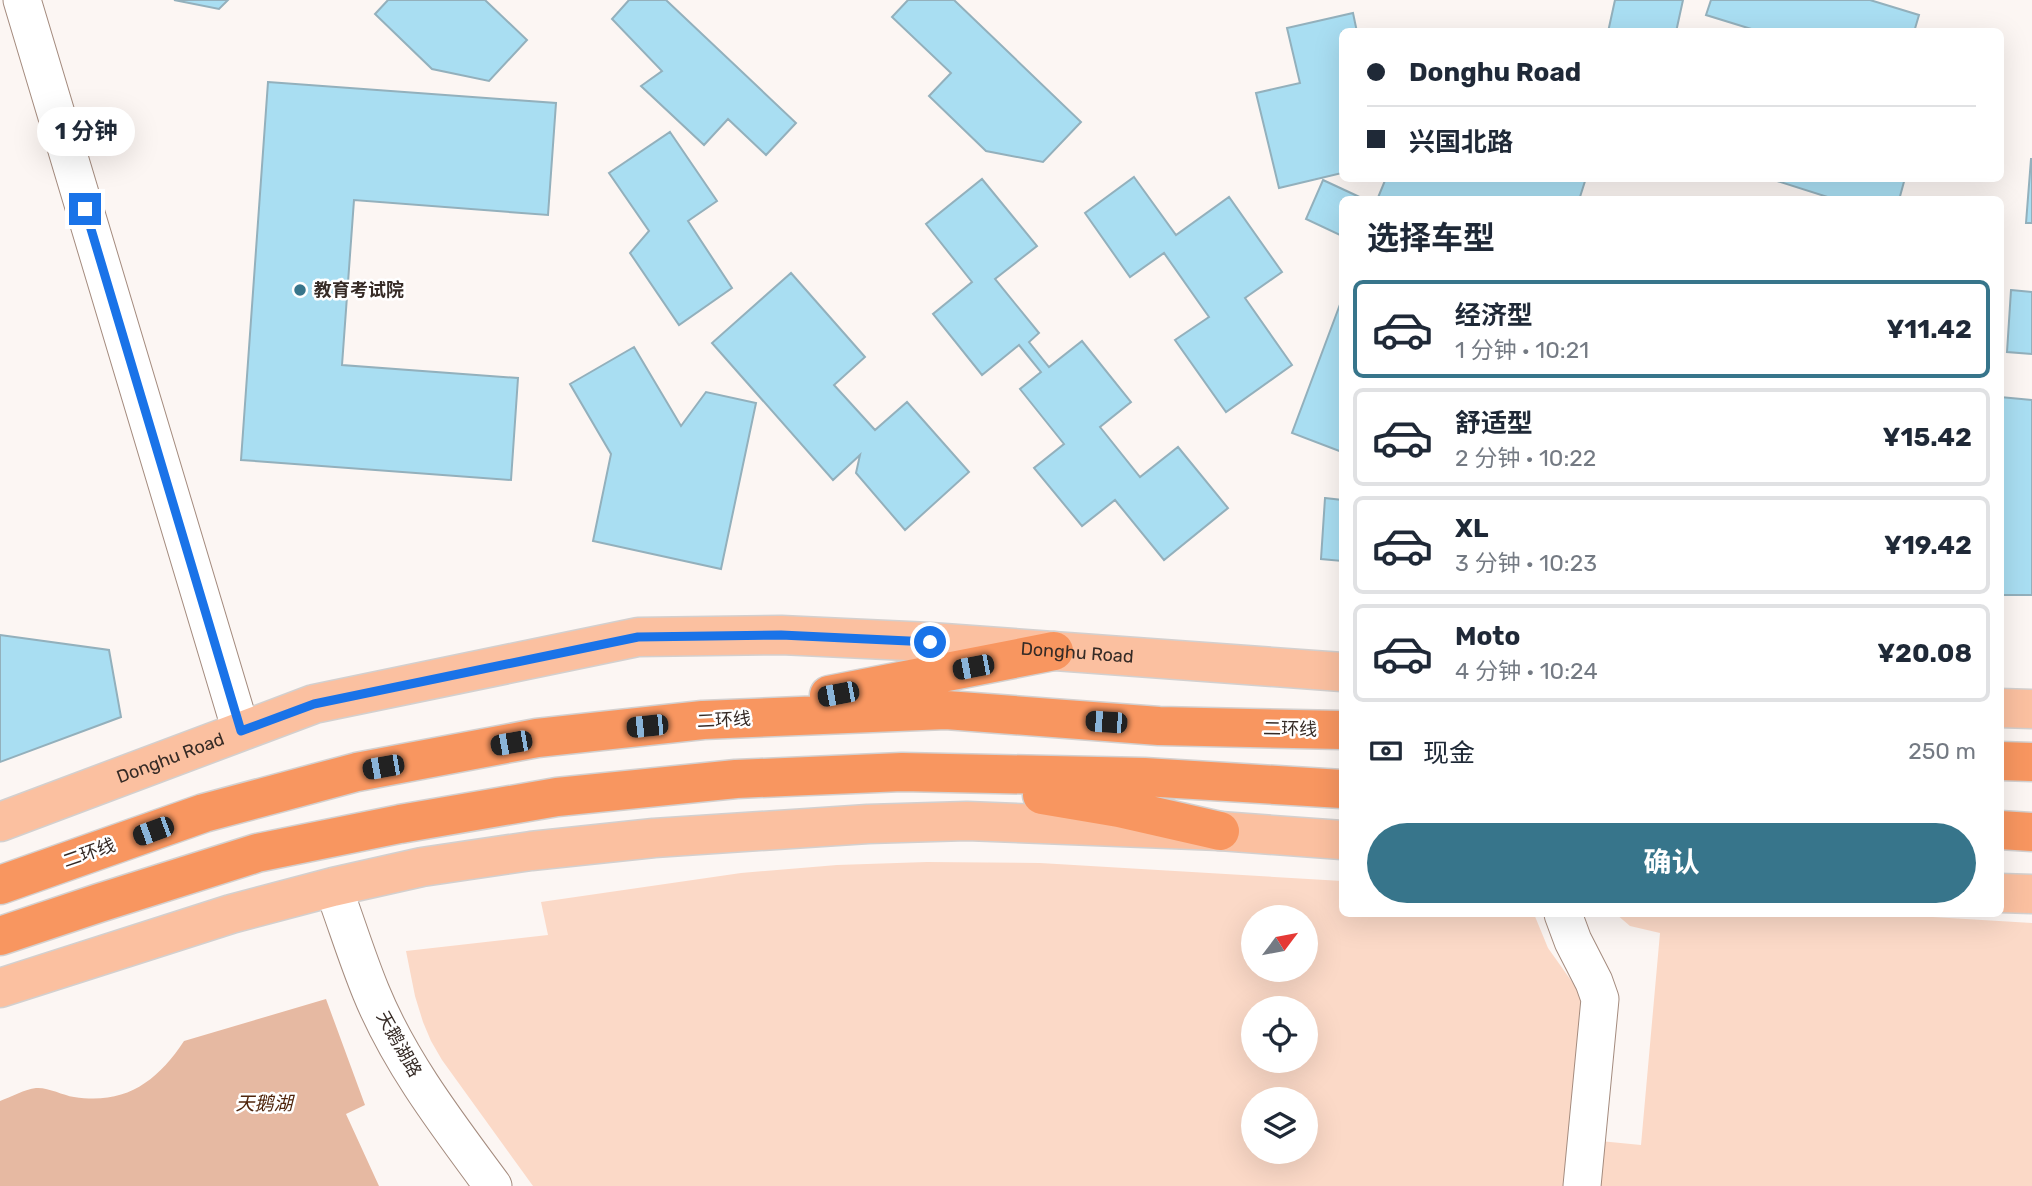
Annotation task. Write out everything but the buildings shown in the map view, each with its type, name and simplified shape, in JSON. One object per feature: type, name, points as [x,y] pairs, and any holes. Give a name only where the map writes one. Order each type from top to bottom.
[{"type":"highway","points":[[702,720],[1054,651]]},
{"type":"highway","name":"二环线","points":[[0,885],[204,813],[357,772],[537,738],[702,720],[946,710],[1159,726],[1339,730]]},
{"type":"highway","points":[[2004,761],[2032,762]]},
{"type":"highway","points":[[0,936],[257,853],[400,824],[557,797],[736,779],[902,772],[1144,777],[1339,789]]},
{"type":"highway","points":[[736,779],[1006,789],[1119,808],[1220,831]]},
{"type":"highway","points":[[2004,830],[2032,832]]},
{"type":"main road","name":"Donghu Road","points":[[0,822],[314,704],[638,637],[781,635],[930,642],[1339,672]]},
{"type":"main road","points":[[2004,708],[2032,709]]},
{"type":"main road","points":[[0,988],[231,914],[333,887],[422,867],[531,851],[789,828],[967,821],[1220,831],[1339,840]]},
{"type":"main road","points":[[2004,893],[2032,894]]},
{"type":"street","points":[[22,0],[241,731]]},
{"type":"street","name":"天鹅湖路","points":[[333,887],[372,993],[391,1032],[415,1075],[493,1186]]},
{"type":"street","points":[[1564,917],[1600,999],[1582,1186]]},
{"type":"shaded area","points":[[927,862],[1040,863],[1339,881],[1339,917],[1535,917],[1548,948],[1580,993],[1586,1007],[1569,1186],[533,1186],[431,1041],[415,996],[406,951],[548,935],[541,902],[741,873],[837,865]]},
{"type":"shaded area","points":[[1620,917],[1933,917],[2032,923],[2032,1186],[1596,1186],[1600,1141],[1641,1145],[1660,933],[1630,926]]},
{"type":"water","name":"天鹅湖","points":[[326,999],[365,1105],[346,1114],[379,1186],[0,1186],[0,1101],[36,1088],[92,1099],[124,1094],[151,1079],[174,1056],[184,1041]]},
{"type":"place","name":"教育考试院","points":[[300,290]]},
{"type":"route","points":[[85,209],[241,731],[314,704],[638,637],[781,635],[930,642]]}]
